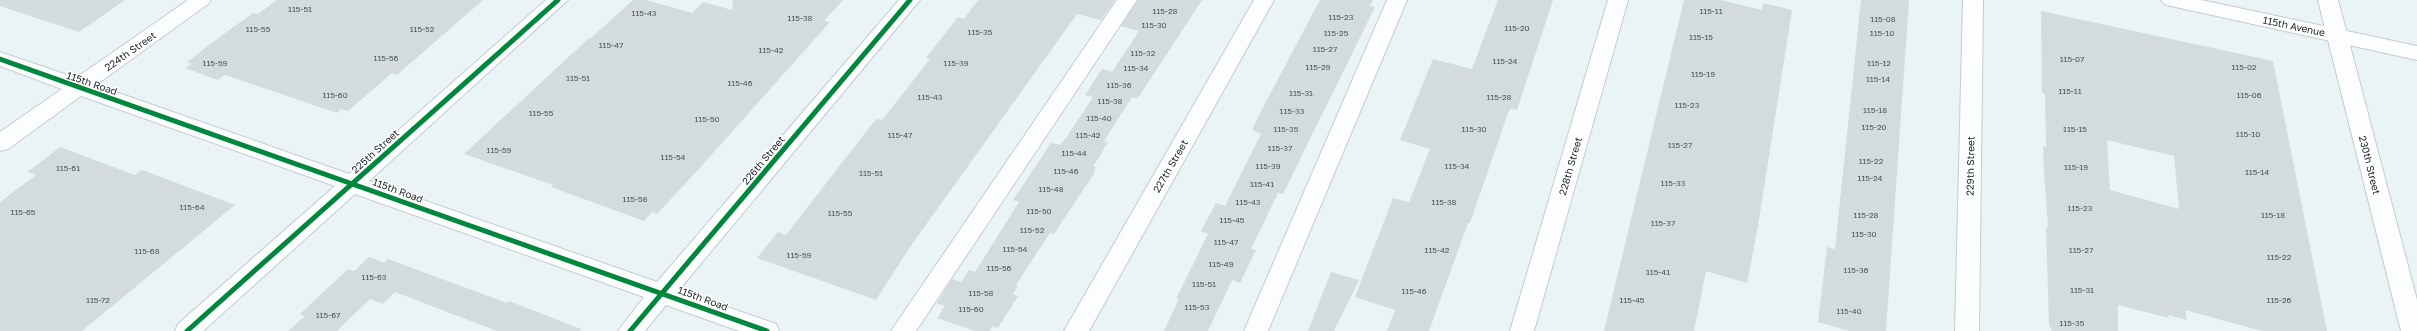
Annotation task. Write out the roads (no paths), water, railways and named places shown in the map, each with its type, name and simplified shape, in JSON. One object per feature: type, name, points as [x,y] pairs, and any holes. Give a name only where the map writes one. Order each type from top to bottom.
[{"type":"street","name":"224th Street","points":[[0,144],[201,0]]},
{"type":"street","name":"225th Street","points":[[187,331],[558,0]]},
{"type":"street","name":"226th Street","points":[[630,331],[910,0]]},
{"type":"street","points":[[903,331],[1127,0]]},
{"type":"street","name":"227th Street","points":[[1076,331],[1264,0]]},
{"type":"street","points":[[1256,331],[1397,0]]},
{"type":"street","name":"228th Street","points":[[1522,331],[1618,0]]},
{"type":"street","name":"229th Street","points":[[1968,331],[1973,0]]},
{"type":"street","name":"115th Avenue","points":[[2171,0],[2417,53]]},
{"type":"street","name":"230th Street","points":[[2328,0],[2413,331]]},
{"type":"street","name":"115th Road","points":[[0,59],[78,88],[767,331]]}]
